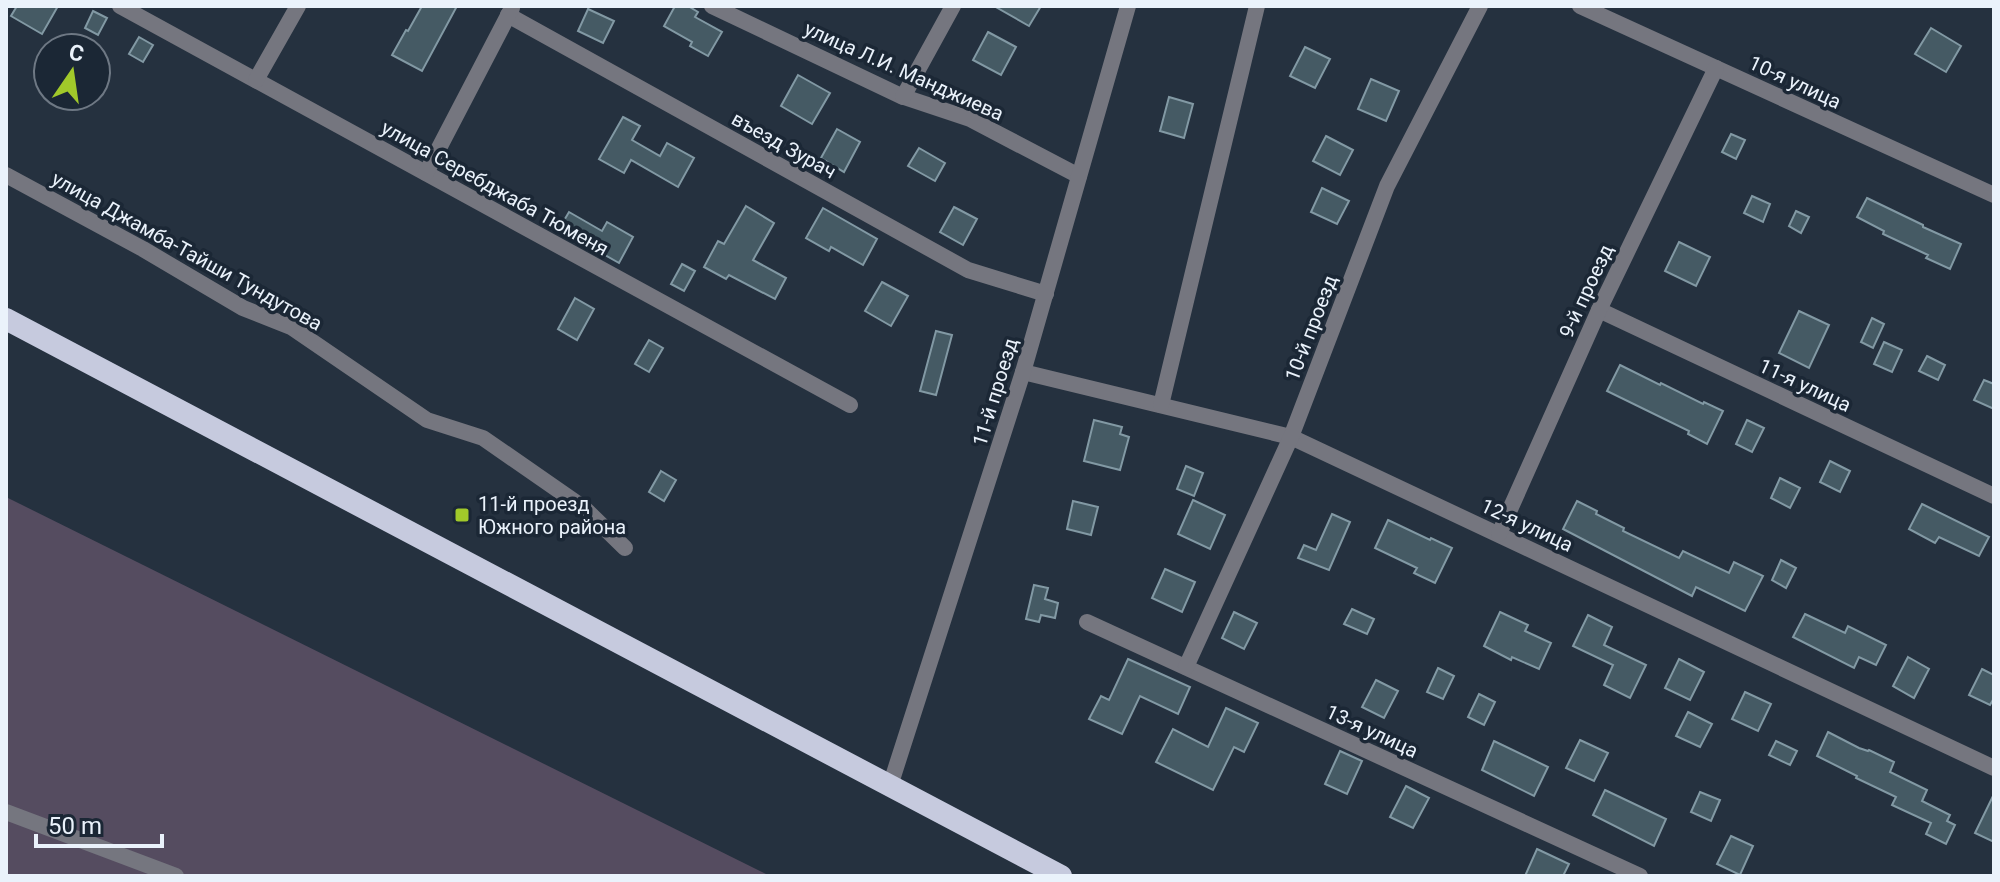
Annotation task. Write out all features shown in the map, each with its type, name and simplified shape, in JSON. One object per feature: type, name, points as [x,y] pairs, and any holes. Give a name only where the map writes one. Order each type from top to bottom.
[{"type":"highway","points":[[6,319],[890,786],[1038,870],[1061,876]]},
{"type":"street","name":"улица Серебджаба Тюменя","points":[[120,6],[850,405]]},
{"type":"street","points":[[256,80],[298,6]]},
{"type":"street","name":"улица Л.И. Манджиева","points":[[712,6],[903,97],[970,119],[1079,176]]},
{"type":"street","points":[[903,97],[953,6]]},
{"type":"street","name":"11-й проезд","points":[[890,786],[1023,372],[1128,6]]},
{"type":"street","points":[[1161,405],[1257,6]]},
{"type":"street","name":"10-й проезд","points":[[1186,667],[1291,437],[1387,186],[1480,6]]},
{"type":"street","name":"10-я улица","points":[[1580,6],[1994,193]]},
{"type":"street","points":[[426,173],[511,10]]},
{"type":"street","name":"въезд Зурач","points":[[511,10],[968,270],[1046,294]]},
{"type":"street","name":"9-й проезд","points":[[1499,534],[1599,310],[1716,68]]},
{"type":"street","name":"улица Джамба-Тайши Тундутова","points":[[6,175],[143,249],[243,308],[291,327],[427,420],[483,438],[584,508],[625,548]]},
{"type":"street","name":"11-я улица","points":[[1599,310],[1994,496]]},
{"type":"street","name":"12-я улица","points":[[1023,372],[1291,437],[1994,768]]},
{"type":"street","name":"13-я улица","points":[[1087,622],[1640,876]]},
{"type":"street","points":[[6,812],[176,876]]},
{"type":"shaded area","points":[[6,497],[770,876],[6,876]]},
{"type":"building","points":[[17,6],[58,6],[43,32],[11,16]]},
{"type":"building","points":[[422,6],[457,6],[422,71],[392,55]]},
{"type":"building","points":[[675,6],[688,6],[698,12],[695,17],[722,32],[708,56],[690,46],[692,42],[664,26]]},
{"type":"building","points":[[994,6],[1041,6],[1029,26]]},
{"type":"building","points":[[588,9],[614,21],[603,43],[578,31]]},
{"type":"building","points":[[93,11],[107,18],[100,32],[85,28]]},
{"type":"building","points":[[1931,28],[1961,46],[1946,72],[1915,54]]},
{"type":"building","points":[[988,32],[1016,47],[1001,75],[973,60]]},
{"type":"building","points":[[139,37],[153,45],[143,62],[129,54]]},
{"type":"building","points":[[1305,47],[1330,59],[1315,88],[1290,76]]},
{"type":"building","points":[[798,75],[830,93],[812,124],[781,106]]},
{"type":"building","points":[[1371,79],[1399,91],[1386,121],[1358,109]]},
{"type":"building","points":[[1169,97],[1193,104],[1184,138],[1160,131]]},
{"type":"building","points":[[623,117],[640,126],[632,140],[660,156],[667,143],[694,158],[678,187],[631,160],[624,173],[599,159]]},
{"type":"building","points":[[837,129],[860,142],[844,172],[821,158]]},
{"type":"building","points":[[1731,134],[1745,140],[1736,159],[1722,152]]},
{"type":"building","points":[[1326,136],[1353,150],[1340,175],[1313,161]]},
{"type":"building","points":[[919,148],[945,163],[935,181],[908,166]]},
{"type":"building","points":[[1322,188],[1349,201],[1337,224],[1311,212]]},
{"type":"building","points":[[1752,196],[1770,204],[1763,222],[1744,213]]},
{"type":"building","points":[[1867,198],[1961,244],[1950,269],[1857,217]]},
{"type":"building","points":[[746,206],[774,223],[753,260],[786,278],[775,299],[729,275],[726,279],[704,267],[718,241],[724,244]]},
{"type":"building","points":[[954,207],[977,219],[963,245],[940,232]]},
{"type":"building","points":[[823,208],[877,239],[863,265],[831,247],[829,251],[806,238]]},
{"type":"building","points":[[1796,211],[1809,217],[1801,233],[1789,226]]},
{"type":"building","points":[[569,212],[602,231],[607,222],[633,237],[619,263],[559,229]]},
{"type":"building","points":[[1679,242],[1710,257],[1696,286],[1665,271]]},
{"type":"building","points":[[682,264],[695,271],[684,291],[671,284]]},
{"type":"building","points":[[882,282],[908,296],[891,326],[865,311]]},
{"type":"building","points":[[575,298],[594,309],[577,340],[558,329]]},
{"type":"building","points":[[1799,311],[1829,325],[1809,368],[1779,353]]},
{"type":"building","points":[[1872,318],[1884,324],[1873,348],[1861,342]]},
{"type":"building","points":[[936,331],[952,335],[936,395],[920,391]]},
{"type":"building","points":[[649,340],[663,348],[649,372],[635,364]]},
{"type":"building","points":[[1884,342],[1902,350],[1892,372],[1874,364]]},
{"type":"building","points":[[1927,356],[1945,365],[1938,380],[1919,371]]},
{"type":"building","points":[[1620,365],[1723,411],[1707,444],[1688,434],[1689,431],[1607,391]]},
{"type":"building","points":[[1984,380],[1994,384],[1994,409],[1974,400]]},
{"type":"building","points":[[1094,420],[1122,427],[1120,434],[1129,437],[1120,470],[1084,461]]},
{"type":"building","points":[[1747,420],[1764,428],[1752,452],[1736,444]]},
{"type":"building","points":[[1830,461],[1850,471],[1840,492],[1820,482]]},
{"type":"building","points":[[1186,466],[1203,473],[1194,496],[1177,489]]},
{"type":"building","points":[[661,471],[676,480],[664,501],[649,492]]},
{"type":"building","points":[[1780,478],[1800,488],[1790,508],[1771,498]]},
{"type":"building","points":[[1193,500],[1225,515],[1210,549],[1178,534]]},
{"type":"building","points":[[1073,501],[1098,507],[1091,535],[1067,529]]},
{"type":"building","points":[[1577,501],[1624,528],[1623,531],[1679,558],[1683,551],[1729,573],[1734,562],[1763,576],[1745,611],[1696,587],[1692,596],[1563,529]]},
{"type":"building","points":[[1922,504],[1989,537],[1979,556],[1939,537],[1935,543],[1909,529]]},
{"type":"building","points":[[1332,514],[1350,522],[1329,570],[1298,558],[1304,545],[1316,550]]},
{"type":"building","points":[[1388,520],[1452,548],[1435,583],[1414,573],[1417,568],[1375,548]]},
{"type":"building","points":[[1781,560],[1796,568],[1786,588],[1772,580]]},
{"type":"building","points":[[1165,569],[1195,582],[1182,612],[1152,598]]},
{"type":"building","points":[[1034,585],[1048,588],[1045,599],[1058,603],[1055,618],[1041,615],[1039,622],[1026,619]]},
{"type":"building","points":[[1352,609],[1374,619],[1367,634],[1344,624]]},
{"type":"building","points":[[1234,612],[1257,623],[1244,649],[1222,638]]},
{"type":"building","points":[[1500,612],[1528,625],[1525,631],[1551,643],[1539,669],[1512,657],[1511,660],[1484,646]]},
{"type":"building","points":[[1805,614],[1845,633],[1848,626],[1886,645],[1876,665],[1859,657],[1854,668],[1793,637]]},
{"type":"building","points":[[1588,615],[1612,627],[1604,645],[1646,665],[1630,698],[1604,685],[1613,665],[1573,646]]},
{"type":"building","points":[[1908,657],[1929,669],[1914,698],[1893,686]]},
{"type":"building","points":[[1128,659],[1190,687],[1178,714],[1140,696],[1122,734],[1089,719],[1101,696],[1109,700]]},
{"type":"building","points":[[1679,659],[1704,672],[1690,700],[1665,688]]},
{"type":"building","points":[[1438,668],[1454,676],[1443,699],[1427,692]]},
{"type":"building","points":[[1982,669],[1994,675],[1994,698],[1990,705],[1969,695]]},
{"type":"building","points":[[1376,680],[1398,691],[1384,718],[1362,707]]},
{"type":"building","points":[[1745,692],[1771,704],[1758,731],[1732,719]]},
{"type":"building","points":[[1479,694],[1495,702],[1484,725],[1468,717]]},
{"type":"building","points":[[1226,708],[1258,723],[1244,752],[1234,747],[1213,790],[1156,762],[1173,729],[1208,747]]},
{"type":"building","points":[[1688,712],[1712,724],[1700,747],[1676,736]]},
{"type":"building","points":[[1828,732],[1894,762],[1890,772],[1927,790],[1922,801],[1950,815],[1947,821],[1955,825],[1946,844],[1926,834],[1931,823],[1892,805],[1896,797],[1817,756]]},
{"type":"building","points":[[1580,740],[1608,753],[1594,781],[1566,768]]},
{"type":"building","points":[[1494,741],[1548,767],[1534,796],[1482,770]]},
{"type":"building","points":[[1776,741],[1797,751],[1790,765],[1769,755]]},
{"type":"building","points":[[1340,751],[1362,761],[1347,794],[1325,784]]},
{"type":"building","points":[[1406,786],[1429,798],[1413,828],[1390,817]]},
{"type":"building","points":[[1605,790],[1666,819],[1654,846],[1593,815]]},
{"type":"building","points":[[1700,792],[1720,800],[1711,821],[1691,812]]},
{"type":"building","points":[[1994,794],[1994,842],[1975,833]]},
{"type":"building","points":[[1731,836],[1753,846],[1740,875],[1717,864]]},
{"type":"building","points":[[1537,849],[1569,864],[1563,876],[1525,876]]},
{"type":"place","name":"11-й проезд Южного района","points":[[462,515]]}]
